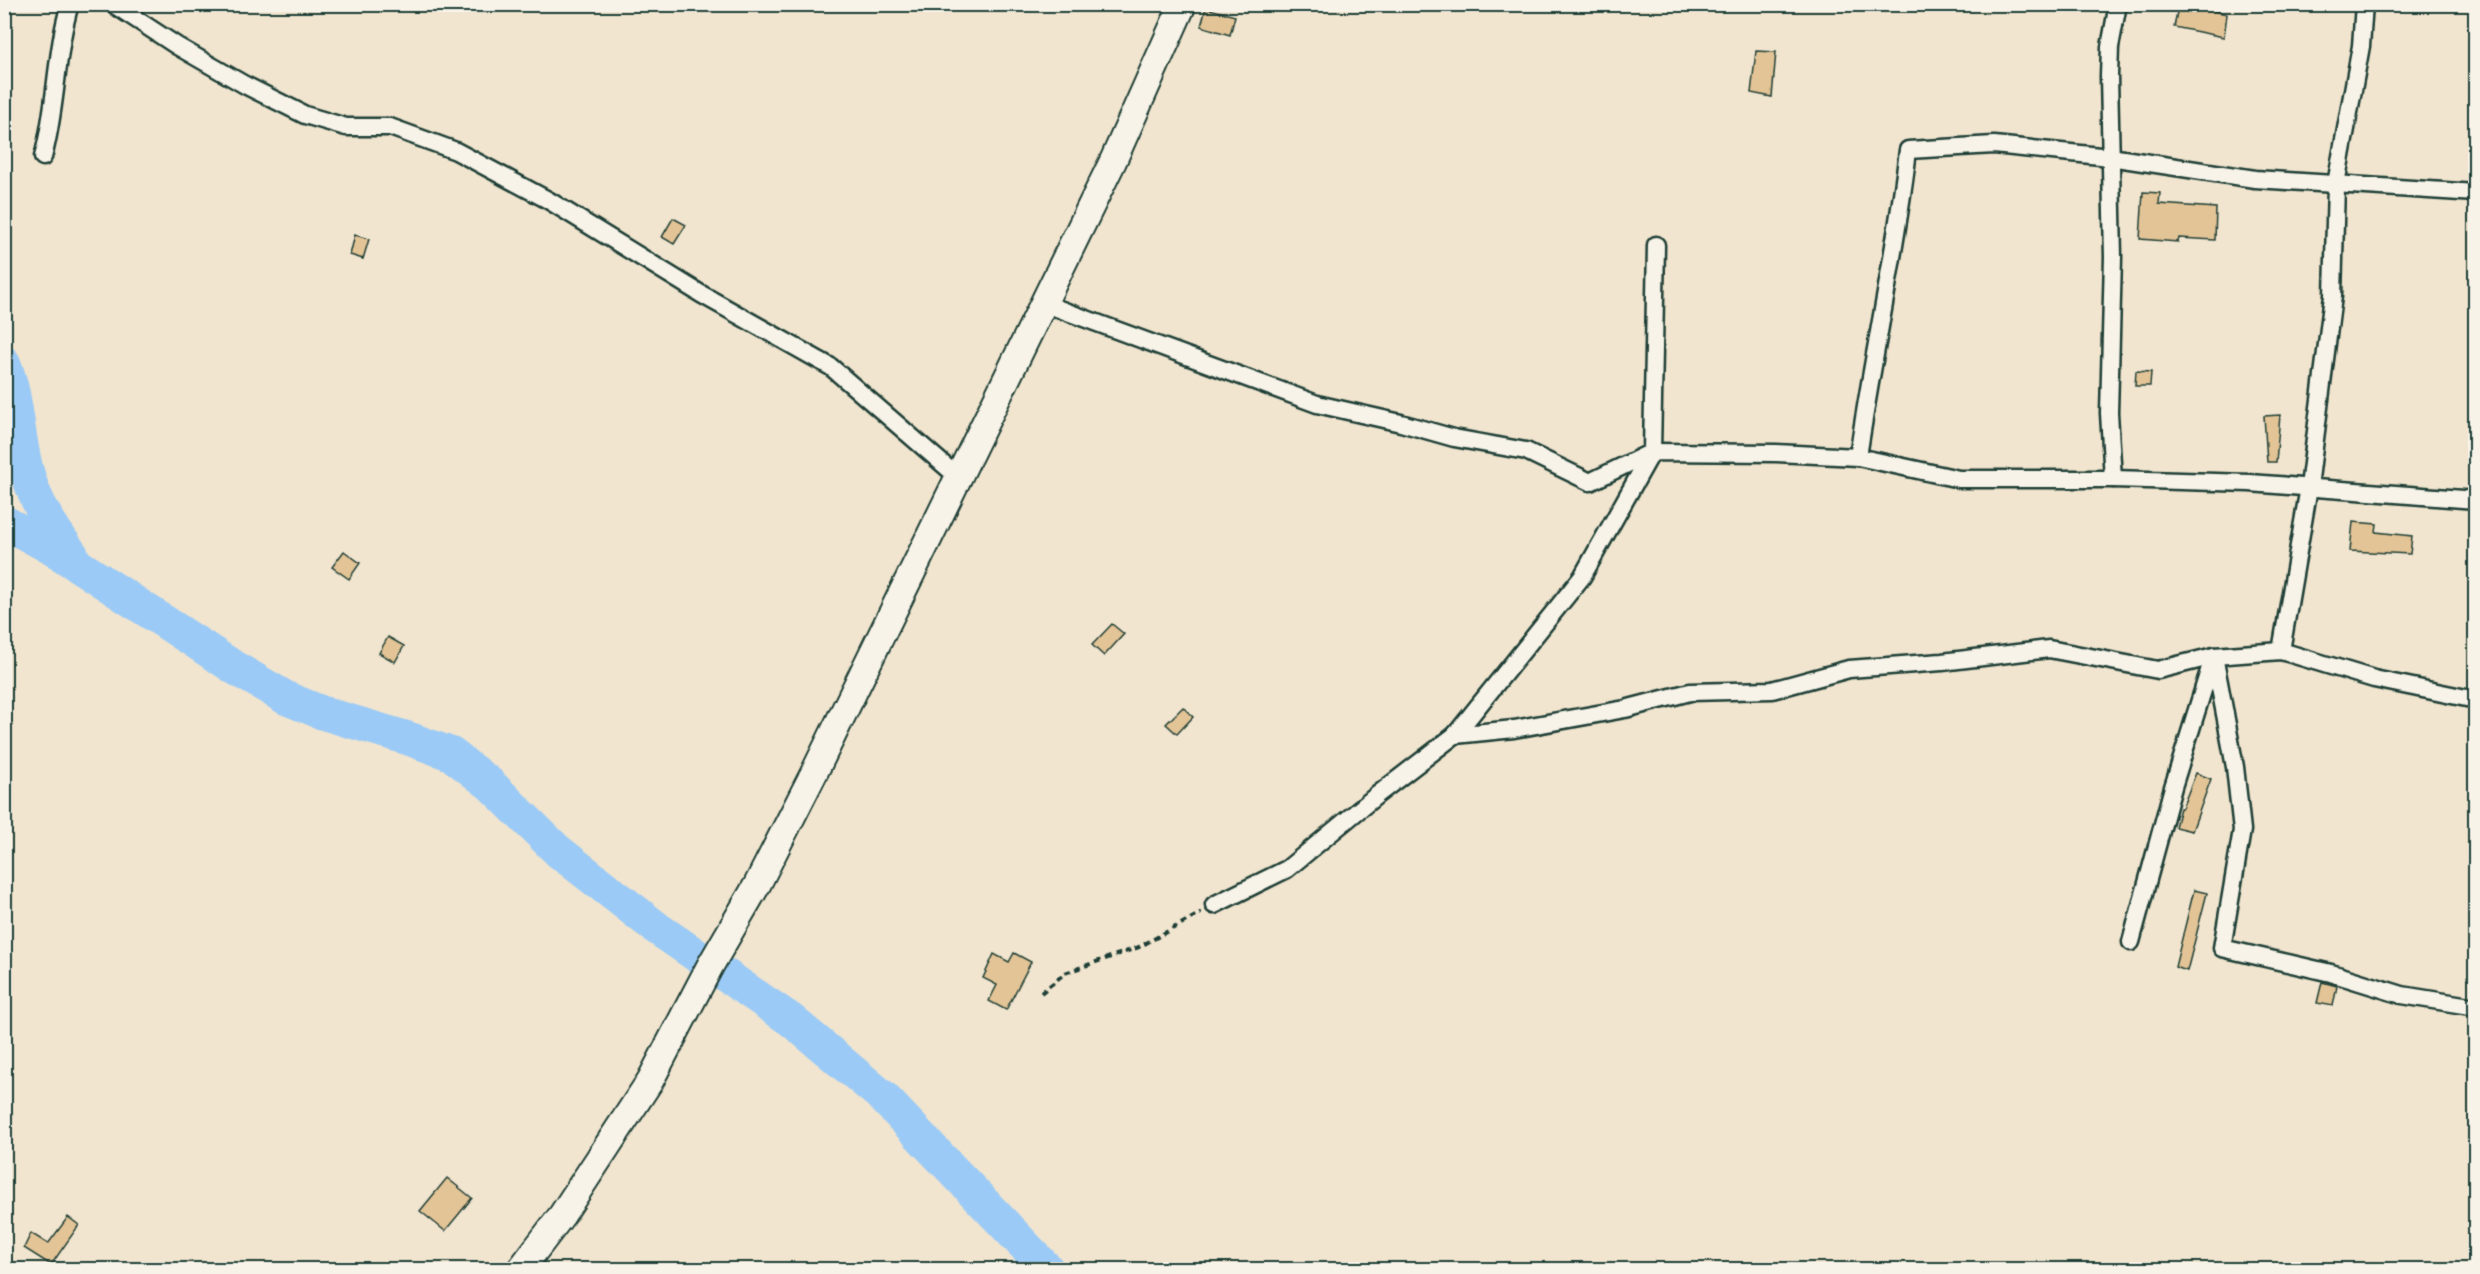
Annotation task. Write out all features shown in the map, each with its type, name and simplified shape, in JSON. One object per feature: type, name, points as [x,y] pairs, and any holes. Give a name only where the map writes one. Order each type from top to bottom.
[{"type":"main road","points":[[520,1269],[562,1215],[650,1081],[710,966],[757,885],[1113,161],[1183,4]]},
{"type":"street","points":[[43,157],[51,126],[62,31],[70,4]]},
{"type":"street","points":[[113,4],[177,46],[305,115],[346,128],[390,127],[456,150],[548,200],[701,294],[831,367],[958,477]]},
{"type":"street","points":[[2113,479],[2109,413],[2113,257],[2110,47],[2118,4]]},
{"type":"street","points":[[2281,651],[2309,487],[2334,296],[2336,184],[2361,46],[2364,4]]},
{"type":"street","points":[[1858,457],[1869,380],[1900,222],[1908,150],[1994,145],[2110,157],[2255,179],[2475,193]]},
{"type":"street","points":[[1214,905],[1287,869],[1455,735],[1582,577],[1652,452],[1656,245]]},
{"type":"street","points":[[1043,303],[1317,404],[1454,438],[1526,451],[1590,482],[1652,452],[1858,457],[1959,479],[2113,479],[2250,483],[2475,500]]},
{"type":"street","points":[[1455,735],[1514,729],[1625,709],[1690,692],[1772,690],[1849,669],[1942,662],[2049,649],[2158,670],[2214,656],[2281,651],[2374,679],[2475,700]]},
{"type":"street","points":[[2131,942],[2173,787],[2214,656]]},
{"type":"street","points":[[2214,656],[2235,767],[2242,830],[2222,948],[2331,973],[2402,995],[2475,1006]]},
{"type":"path","points":[[1041,993],[1065,973],[1139,947],[1214,905]]},
{"type":"building","points":[[2178,7],[2196,11],[2197,7],[2227,14],[2224,37],[2174,27]]},
{"type":"building","points":[[1206,8],[1235,16],[1230,35],[1201,26]]},
{"type":"building","points":[[1756,51],[1776,52],[1772,97],[1751,93]]},
{"type":"building","points":[[2143,192],[2160,193],[2159,204],[2216,208],[2215,240],[2179,238],[2178,242],[2140,239]]},
{"type":"building","points":[[673,218],[686,225],[674,244],[662,237]]},
{"type":"building","points":[[355,235],[369,239],[363,259],[350,255]]},
{"type":"building","points":[[2136,371],[2151,372],[2150,386],[2135,386]]},
{"type":"building","points":[[2280,415],[2276,462],[2267,462],[2264,416]]},
{"type":"building","points":[[2353,522],[2377,524],[2376,532],[2412,536],[2410,554],[2350,551]]},
{"type":"building","points":[[344,551],[360,563],[349,579],[332,567]]},
{"type":"building","points":[[1112,624],[1124,634],[1104,656],[1092,645]]},
{"type":"building","points":[[388,637],[404,646],[395,662],[379,653]]},
{"type":"building","points":[[1183,707],[1193,717],[1177,734],[1166,724]]},
{"type":"building","points":[[2196,773],[2211,779],[2192,831],[2175,827],[2180,808],[2182,808]]},
{"type":"building","points":[[2194,890],[2207,893],[2187,971],[2175,967]]},
{"type":"building","points":[[1014,953],[1031,962],[1006,1010],[989,1001],[997,985],[983,978],[994,954],[1009,962]]},
{"type":"building","points":[[2322,982],[2337,986],[2333,1006],[2317,1003]]},
{"type":"building","points":[[447,1178],[472,1198],[445,1231],[420,1211]]},
{"type":"building","points":[[68,1217],[79,1225],[51,1265],[24,1248],[31,1233],[48,1244]]},
{"type":"waterway","points":[[4,363],[9,376],[30,483],[45,515],[72,555]]},
{"type":"waterway","points":[[4,522],[50,547],[235,668],[286,698],[323,713],[451,754],[490,784],[558,851],[658,929],[791,1020],[882,1096],[1048,1270]]}]
